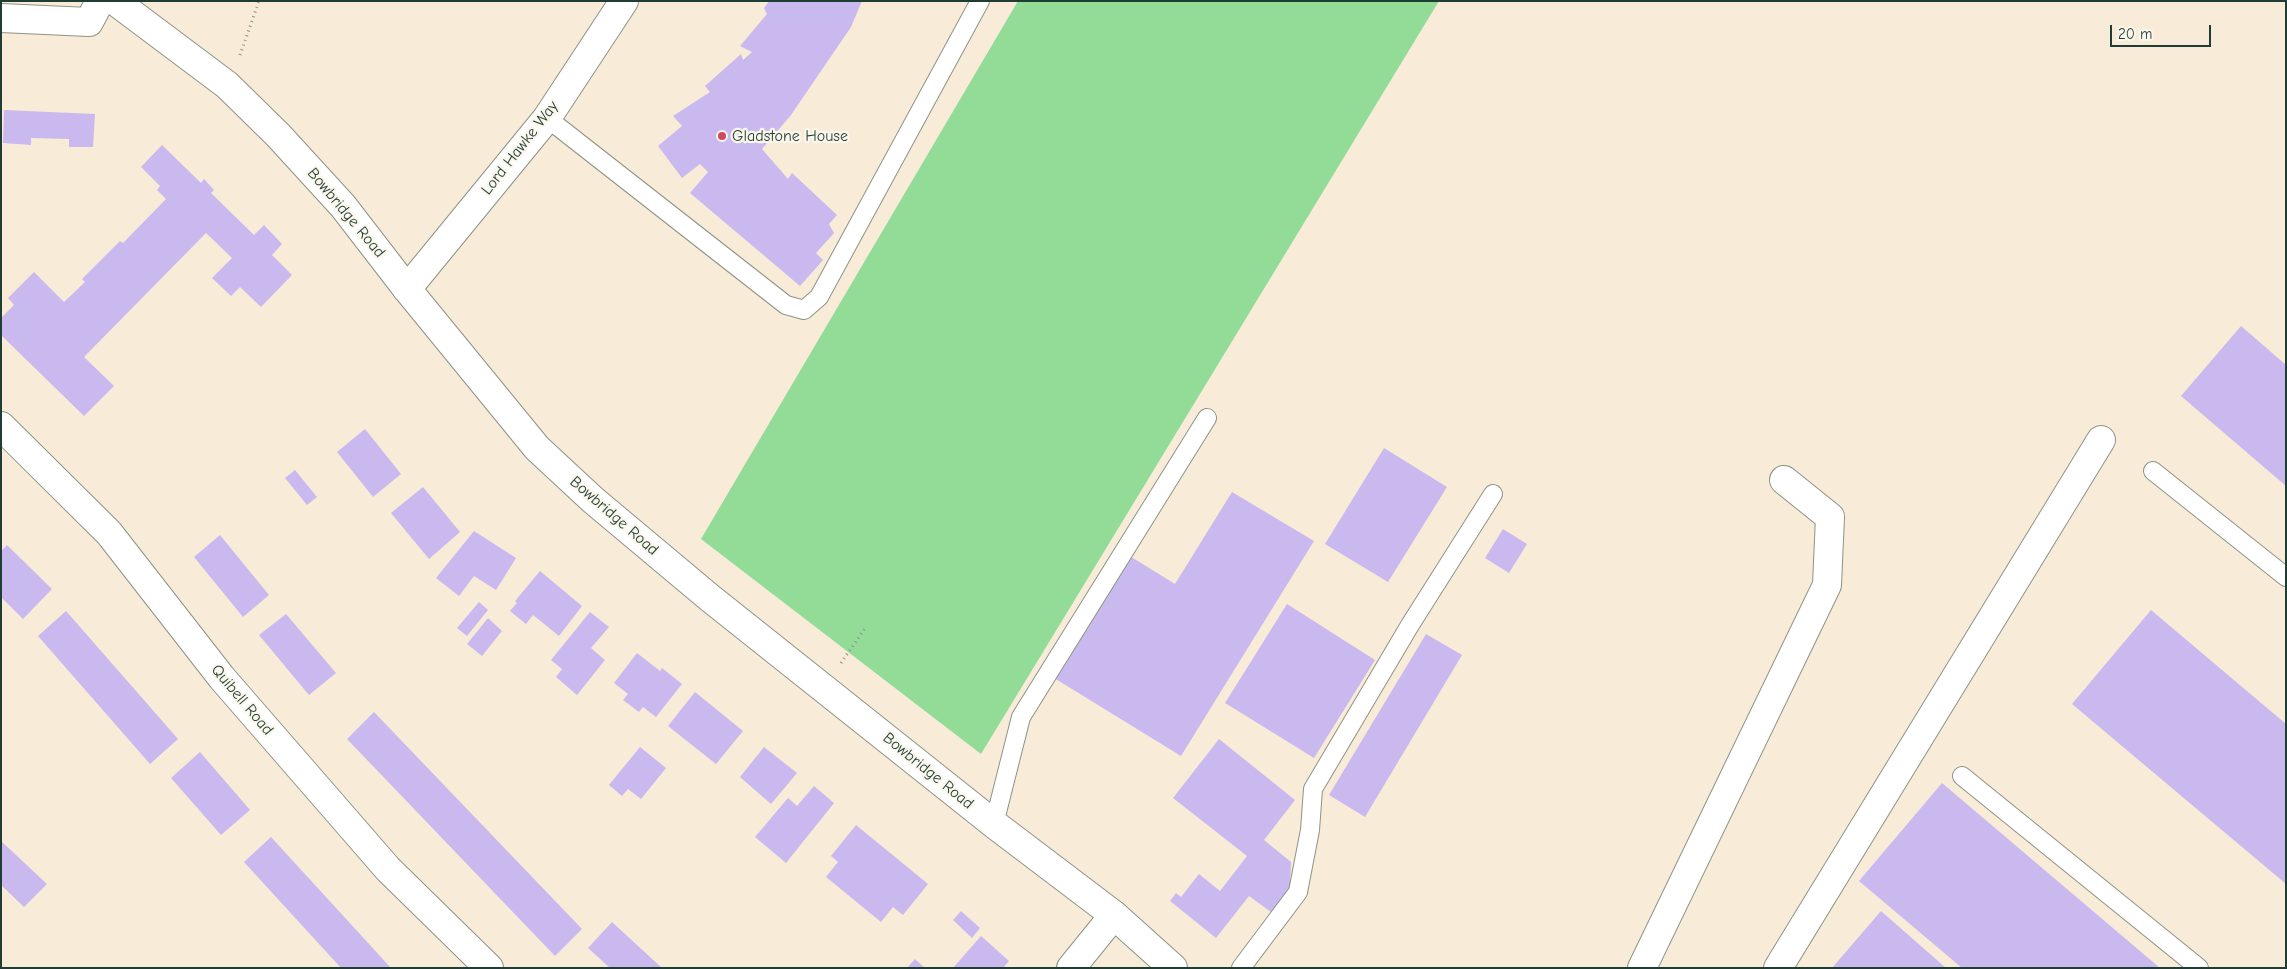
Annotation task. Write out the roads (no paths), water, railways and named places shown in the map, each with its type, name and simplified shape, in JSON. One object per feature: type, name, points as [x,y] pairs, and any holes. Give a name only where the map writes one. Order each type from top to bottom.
[{"type":"street","name":"Bowbridge Road","points":[[115,1],[233,92],[278,136],[343,206],[407,289],[537,448],[593,500],[710,598],[994,824],[1114,915],[1173,968]]},
{"type":"street","name":"Lord Hawke Way","points":[[407,289],[547,118],[624,1]]},
{"type":"street","points":[[1,18],[94,11]]},
{"type":"street","name":"Quibell Road","points":[[1,426],[109,533],[222,678],[388,869],[489,968]]},
{"type":"street","points":[[1778,968],[2101,440]]},
{"type":"street","points":[[1642,968],[1827,585],[1830,517],[1784,480]]},
{"type":"street","points":[[1071,968],[1114,915]]},
{"type":"lane","points":[[547,118],[786,305],[804,310],[819,297],[980,1]]},
{"type":"lane","points":[[994,824],[1021,717],[1208,418]]},
{"type":"lane","points":[[2153,472],[2286,577]]},
{"type":"lane","points":[[1241,968],[1298,892],[1310,830],[1313,789],[1410,625],[1493,494]]},
{"type":"lane","points":[[1962,776],[2199,968]]},
{"type":"place","name":"Gladstone House","points":[[722,136]]}]
